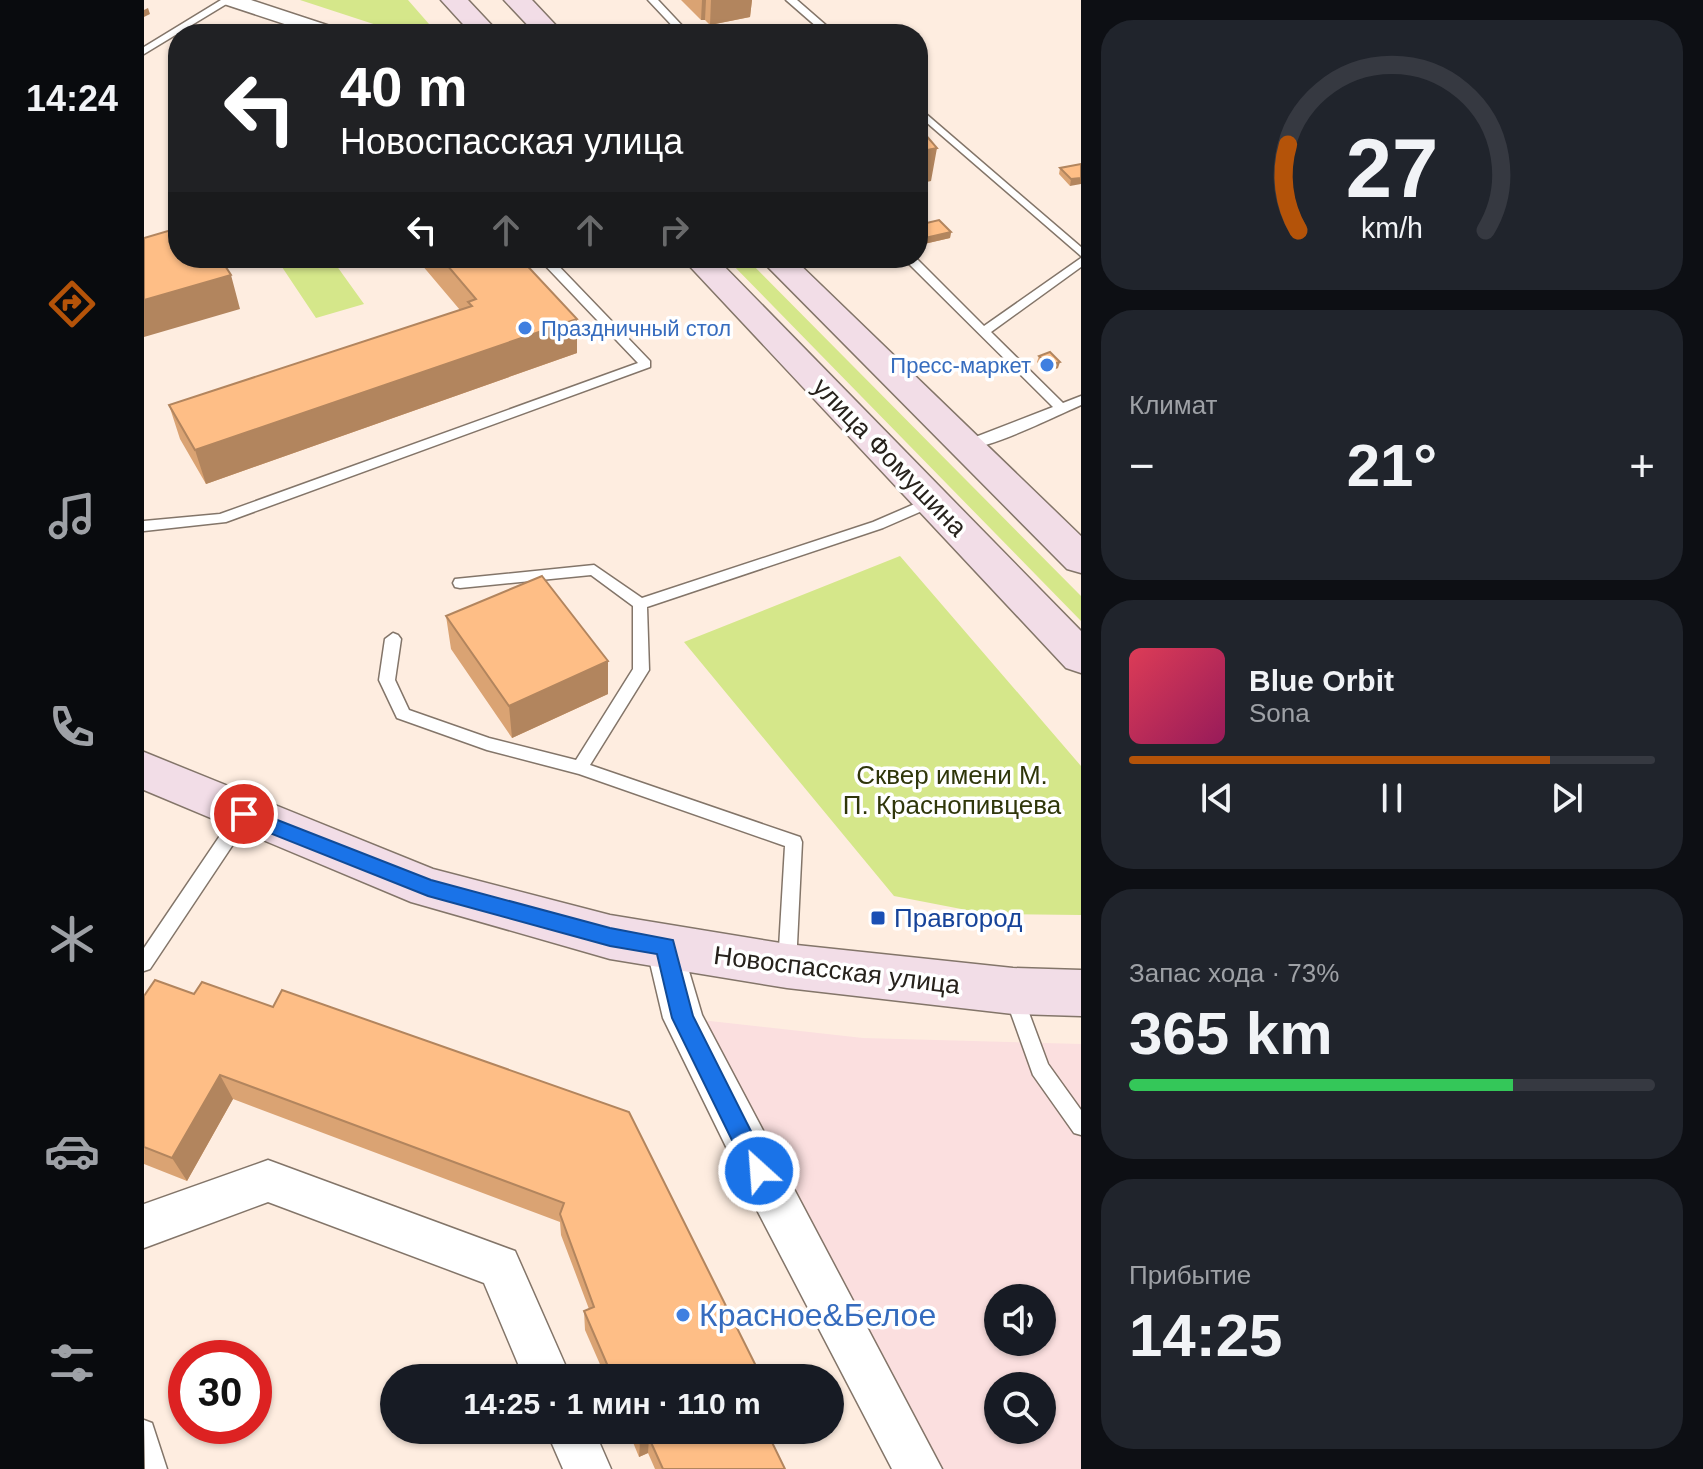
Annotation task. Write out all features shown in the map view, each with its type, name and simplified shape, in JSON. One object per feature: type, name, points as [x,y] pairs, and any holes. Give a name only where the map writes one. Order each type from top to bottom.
[{"type":"main road","points":[[454,0],[477,24]]},
{"type":"main road","points":[[517,0],[541,24]]},
{"type":"main road","name":"улица Фомушина","points":[[708,268],[1081,657]]},
{"type":"main road","points":[[785,268],[1081,559]]},
{"type":"main road","name":"Новоспасская улица","points":[[144,770],[428,888],[610,937],[787,966],[1013,991],[1081,993]]},
{"type":"street","points":[[230,0],[304,24]]},
{"type":"street","points":[[665,946],[683,1018],[773,1197],[918,1469]]},
{"type":"street","points":[[144,1226],[268,1181],[499,1267],[542,1364]]},
{"type":"street","points":[[576,1444],[587,1469]]},
{"type":"lane","points":[[190,24],[230,0]]},
{"type":"lane","points":[[653,0],[676,24]]},
{"type":"lane","points":[[791,0],[816,24]]},
{"type":"lane","points":[[144,51],[168,37]]},
{"type":"lane","points":[[928,119],[1081,253]]},
{"type":"lane","points":[[983,332],[1081,262]]},
{"type":"lane","points":[[144,526],[221,519],[646,364],[554,268]]},
{"type":"lane","points":[[919,268],[1060,407]]},
{"type":"lane","points":[[965,446],[1081,400]]},
{"type":"lane","points":[[640,604],[878,525],[933,501]]},
{"type":"lane","points":[[460,583],[594,570],[640,604]]},
{"type":"lane","points":[[580,768],[641,670],[640,604]]},
{"type":"lane","points":[[393,639],[387,680],[403,714],[487,744],[580,768],[794,842],[787,966]]},
{"type":"lane","points":[[144,963],[244,814]]},
{"type":"lane","points":[[1013,991],[1040,1069],[1081,1126]]},
{"type":"lane","points":[[144,1431],[156,1469]]},
{"type":"shaded area","points":[[683,1018],[863,1038],[1081,1044],[1081,1469],[918,1469]]},
{"type":"green space","points":[[300,0],[408,0],[429,24],[373,24]]},
{"type":"green space","points":[[283,268],[338,268],[364,304],[316,318]]},
{"type":"green space","points":[[736,268],[756,268],[1081,596],[1081,621]]},
{"type":"green space","name":"Сквер имени М. П. Краснопивцева","points":[[900,556],[1081,766],[1081,915],[987,914],[894,896],[684,642]]},
{"type":"building","points":[[928,138],[937,148],[928,150]]},
{"type":"building","points":[[1081,164],[1081,178],[1071,179],[1060,168]]},
{"type":"building","points":[[939,220],[951,232],[928,237],[928,223]]},
{"type":"building","points":[[168,231],[168,268],[226,268],[231,275],[144,300],[144,238]]},
{"type":"building","points":[[450,268],[529,268],[577,319],[195,450],[169,405],[472,306],[468,302],[476,299]]},
{"type":"building","points":[[1050,352],[1060,362],[1049,365],[1039,356]]},
{"type":"building","points":[[542,576],[608,661],[509,706],[446,616]]},
{"type":"building","points":[[155,980],[194,994],[202,982],[273,1007],[282,990],[629,1112],[755,1364],[607,1364],[584,1311],[594,1307],[560,1214],[564,1203],[220,1075],[172,1158],[144,1147],[144,996]]},
{"type":"building","points":[[652,1444],[773,1444],[785,1469],[663,1469]]},
{"type":"place","name":"Праздничный стол","points":[[525,328]]},
{"type":"place","name":"Пресс-маркет","points":[[1047,365]]},
{"type":"place","name":"Правгород","points":[[878,918]]},
{"type":"place","name":"Красное&Белое","points":[[683,1315]]},
{"type":"route","points":[[244,814],[428,888],[610,937],[665,946],[683,1018],[759,1171]]}]
